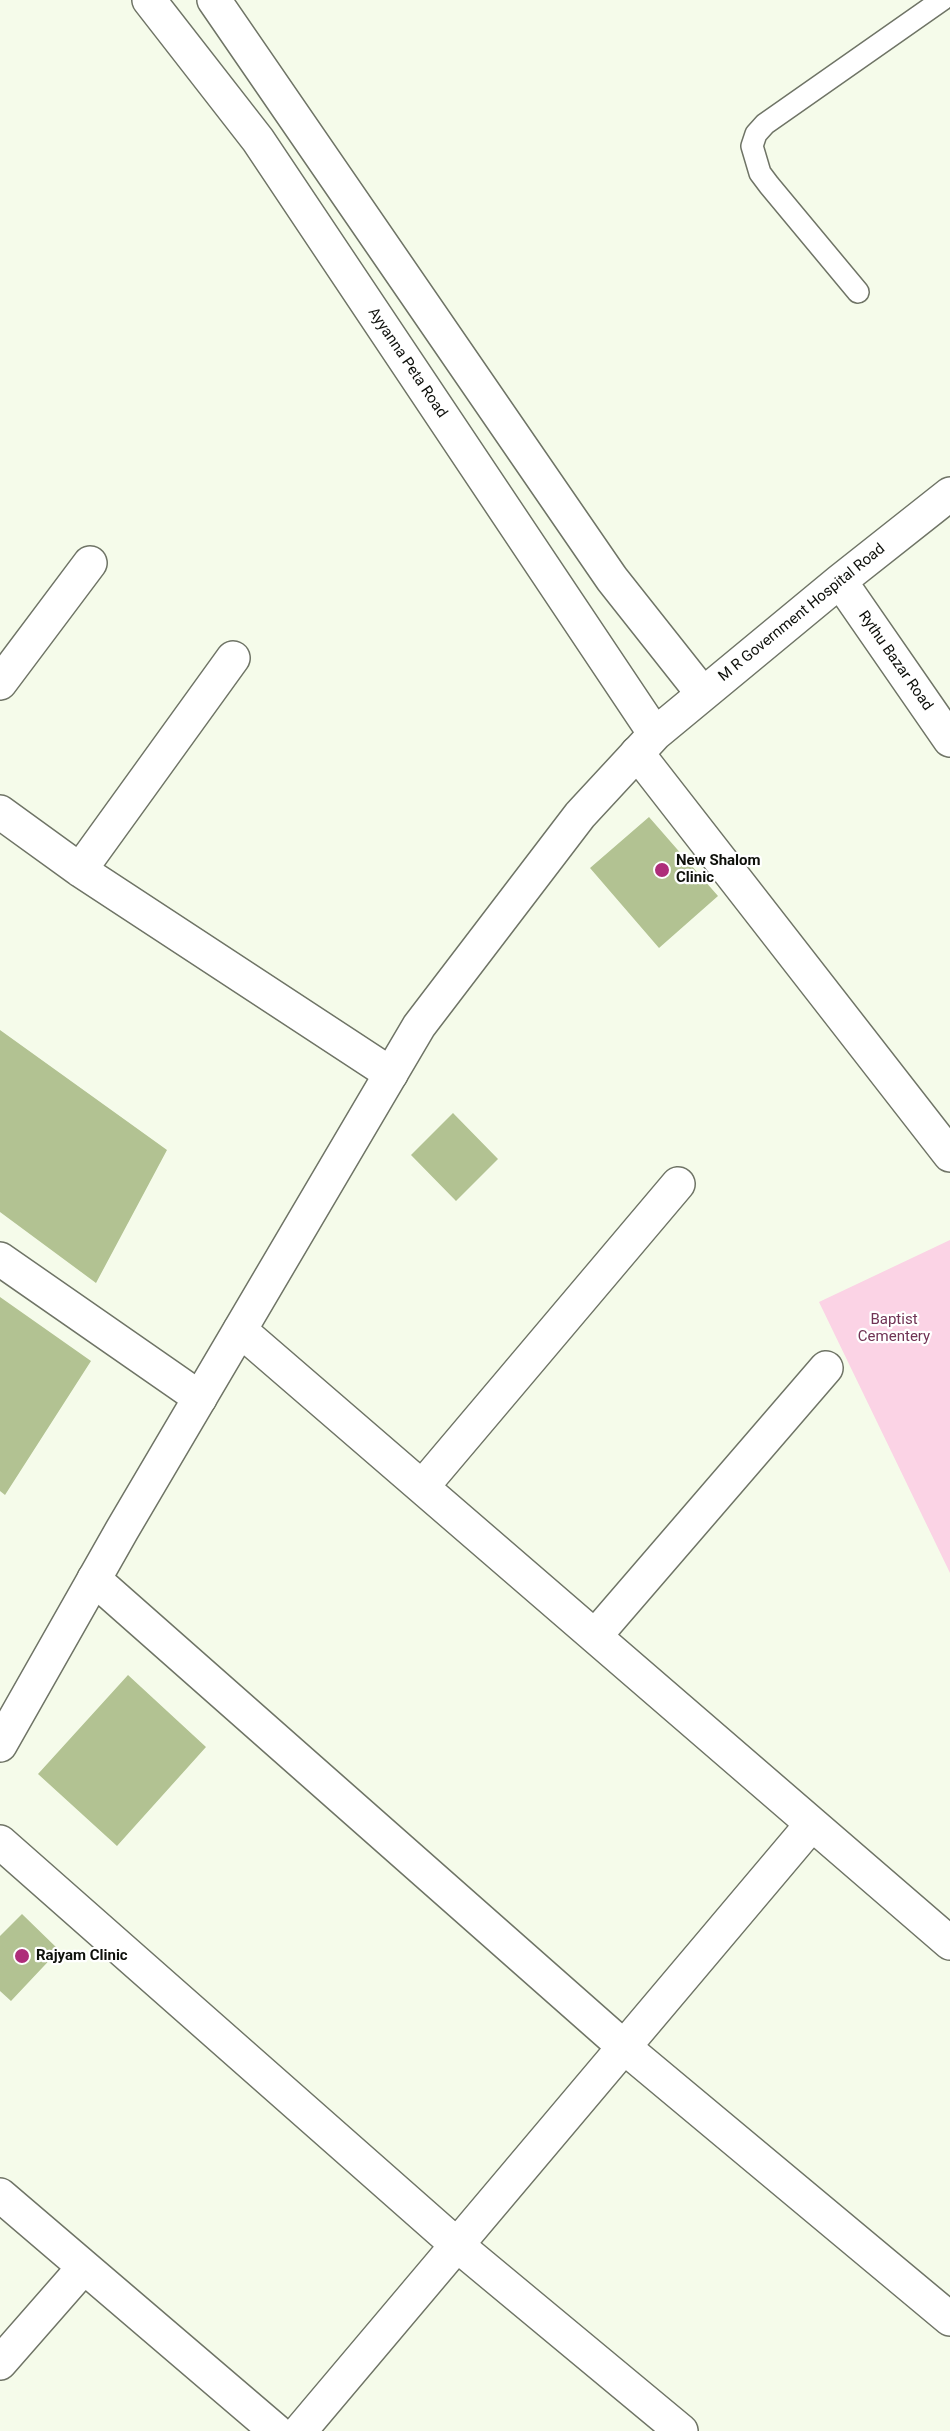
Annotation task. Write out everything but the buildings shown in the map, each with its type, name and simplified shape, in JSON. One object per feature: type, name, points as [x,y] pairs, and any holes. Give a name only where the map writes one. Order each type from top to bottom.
[{"type":"street","name":"Ayyanna Peta Road","points":[[149,0],[258,140],[646,743],[950,1155]]},
{"type":"street","points":[[214,0],[612,579],[703,694]]},
{"type":"street","name":"M R Government Hospital Road","points":[[0,1745],[8,1711],[94,1579],[419,1026],[580,815],[646,743],[840,581],[950,494]]},
{"type":"street","points":[[0,683],[90,563]]},
{"type":"street","name":"Rythu Bazar Road","points":[[840,581],[950,740]]},
{"type":"street","points":[[80,870],[233,657]]},
{"type":"street","points":[[0,812],[80,870],[391,1074]]},
{"type":"street","points":[[422,1487],[678,1184]]},
{"type":"street","points":[[0,1259],[200,1398]]},
{"type":"street","points":[[240,1330],[950,1943]]},
{"type":"street","points":[[595,1636],[826,1368]]},
{"type":"street","points":[[94,1579],[624,2047],[950,2319]]},
{"type":"street","points":[[300,2431],[812,1824]]},
{"type":"street","points":[[0,1842],[457,2245],[681,2431]]},
{"type":"street","points":[[0,2195],[276,2431]]},
{"type":"street","points":[[0,2363],[84,2267]]},
{"type":"lane","points":[[858,292],[769,185],[760,172],[752,146],[756,134],[765,124],[942,0]]},
{"type":"green space","name":"Baptist Cementery","points":[[950,1240],[950,1573],[819,1302]]},
{"type":"place","name":"New Shalom Clinic","points":[[662,870]]},
{"type":"place","name":"Rajyam Clinic","points":[[22,1956]]}]
